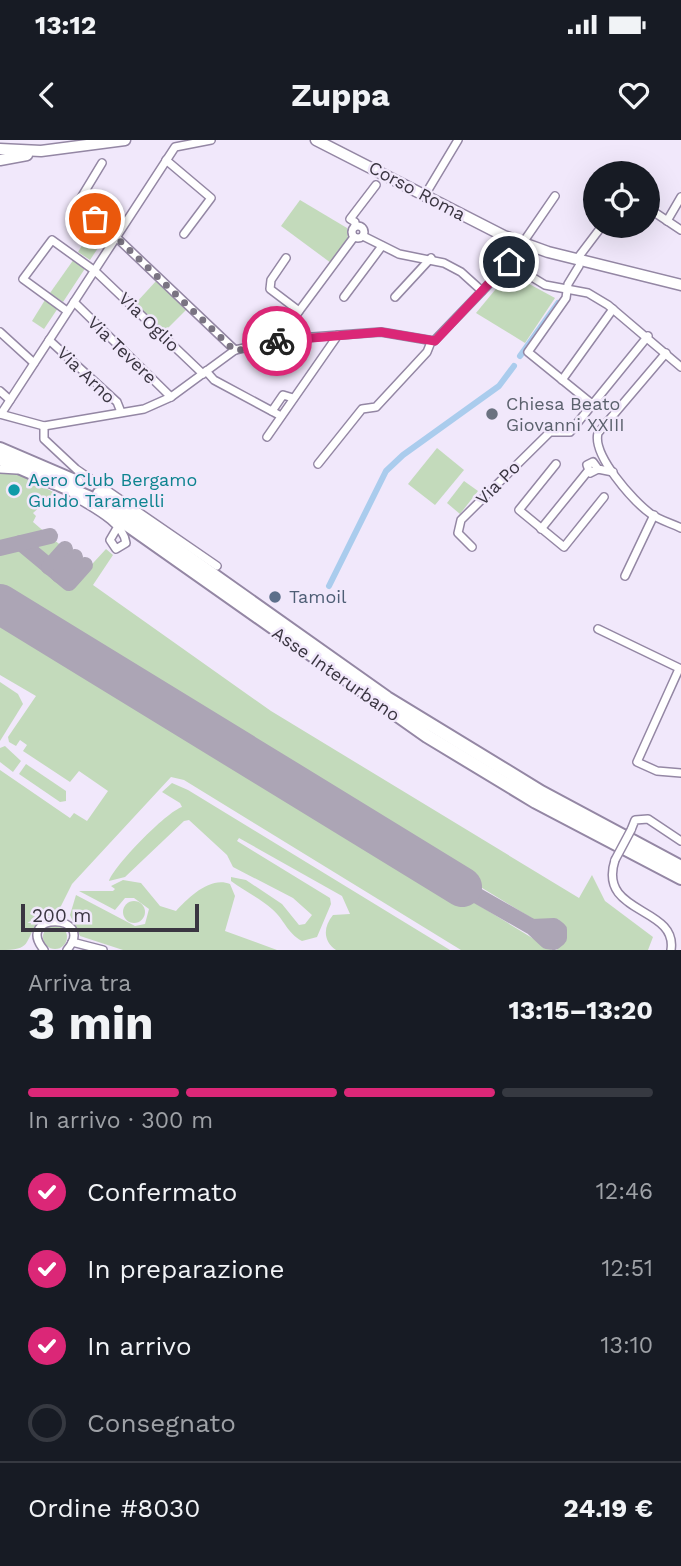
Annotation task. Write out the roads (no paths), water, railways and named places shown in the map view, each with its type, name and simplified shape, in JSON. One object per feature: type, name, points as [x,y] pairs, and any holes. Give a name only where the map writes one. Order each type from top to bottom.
[{"type":"highway","name":"Asse Interurbano","points":[[0,449],[35,462],[103,497],[387,698],[541,792],[681,867]]},
{"type":"highway","name":"Asse Interurbano","points":[[0,459],[88,497],[427,736],[536,802],[681,878]]},
{"type":"street","points":[[0,160],[40,151],[125,140]]},
{"type":"street","points":[[211,140],[178,145],[166,160],[0,414],[44,426],[144,409],[171,397],[235,351],[285,339],[381,332],[431,342]]},
{"type":"street","name":"Corso Roma","points":[[316,140],[524,244],[578,263],[681,285]]},
{"type":"street","points":[[425,195],[458,140]]},
{"type":"street","points":[[0,149],[40,151]]},
{"type":"street","points":[[166,160],[211,198],[184,234]]},
{"type":"street","points":[[102,163],[76,206],[117,236],[235,351]]},
{"type":"street","points":[[285,339],[285,330],[359,236],[361,227],[355,226],[351,219],[376,185]]},
{"type":"street","points":[[318,464],[362,409],[376,407],[427,352],[431,342],[444,334],[509,262],[555,196]]},
{"type":"street","points":[[667,221],[681,197]]},
{"type":"street","points":[[660,216],[681,230]]},
{"type":"street","points":[[359,236],[399,254],[431,258],[461,272],[482,292]]},
{"type":"street","points":[[592,404],[528,352],[566,299],[578,263],[594,238]]},
{"type":"street","name":"Via Oglio","points":[[67,311],[25,282],[23,275],[52,240],[95,271],[214,380],[281,416]]},
{"type":"street","points":[[344,297],[382,246]]},
{"type":"street","points":[[286,258],[271,280],[270,289],[299,311]]},
{"type":"street","points":[[395,297],[431,258]]},
{"type":"street","points":[[509,262],[545,285],[587,293],[648,336],[681,367]]},
{"type":"street","name":"Via Tevere","points":[[74,302],[171,397]]},
{"type":"street","points":[[562,380],[613,309]]},
{"type":"street","points":[[0,332],[34,363]]},
{"type":"street","points":[[267,437],[338,335]]},
{"type":"street","name":"Via Po","points":[[472,547],[458,533],[461,520],[550,432],[570,432],[648,336]]},
{"type":"street","name":"Via Arno","points":[[49,340],[117,402],[121,412]]},
{"type":"street","points":[[666,353],[598,433],[596,444],[613,472],[654,515],[681,527]]},
{"type":"street","points":[[0,391],[10,400]]},
{"type":"street","points":[[272,411],[284,396],[293,398]]},
{"type":"street","points":[[44,426],[44,439],[76,469],[218,565]]},
{"type":"street","points":[[541,529],[588,471],[587,465],[593,461],[598,469],[613,472]]},
{"type":"street","points":[[556,464],[519,510],[564,547],[604,497]]},
{"type":"street","points":[[0,469],[19,471],[71,495],[117,528]]},
{"type":"street","points":[[625,576],[654,515]]},
{"type":"street","points":[[598,629],[680,669],[637,762],[657,771],[681,773]]},
{"type":"street","points":[[671,950],[670,934],[663,926],[623,899],[613,888],[610,875],[635,820],[648,819],[681,838]]},
{"type":"street","points":[[44,950],[38,935],[41,928],[50,921],[58,920],[68,925],[72,942],[67,950]]},
{"type":"street","points":[[72,942],[103,950]]},
{"type":"waterway","points":[[520,356],[558,303]]},
{"type":"waterway","points":[[329,586],[386,471],[403,455],[499,386],[514,366]]},
{"type":"place","name":"Chiesa Beato Giovanni XXIII","points":[[492,414]]},
{"type":"place","name":"Aero Club Bergamo Guido Taramelli","points":[[14,490]]},
{"type":"place","name":"Tamoil","points":[[275,597]]}]
